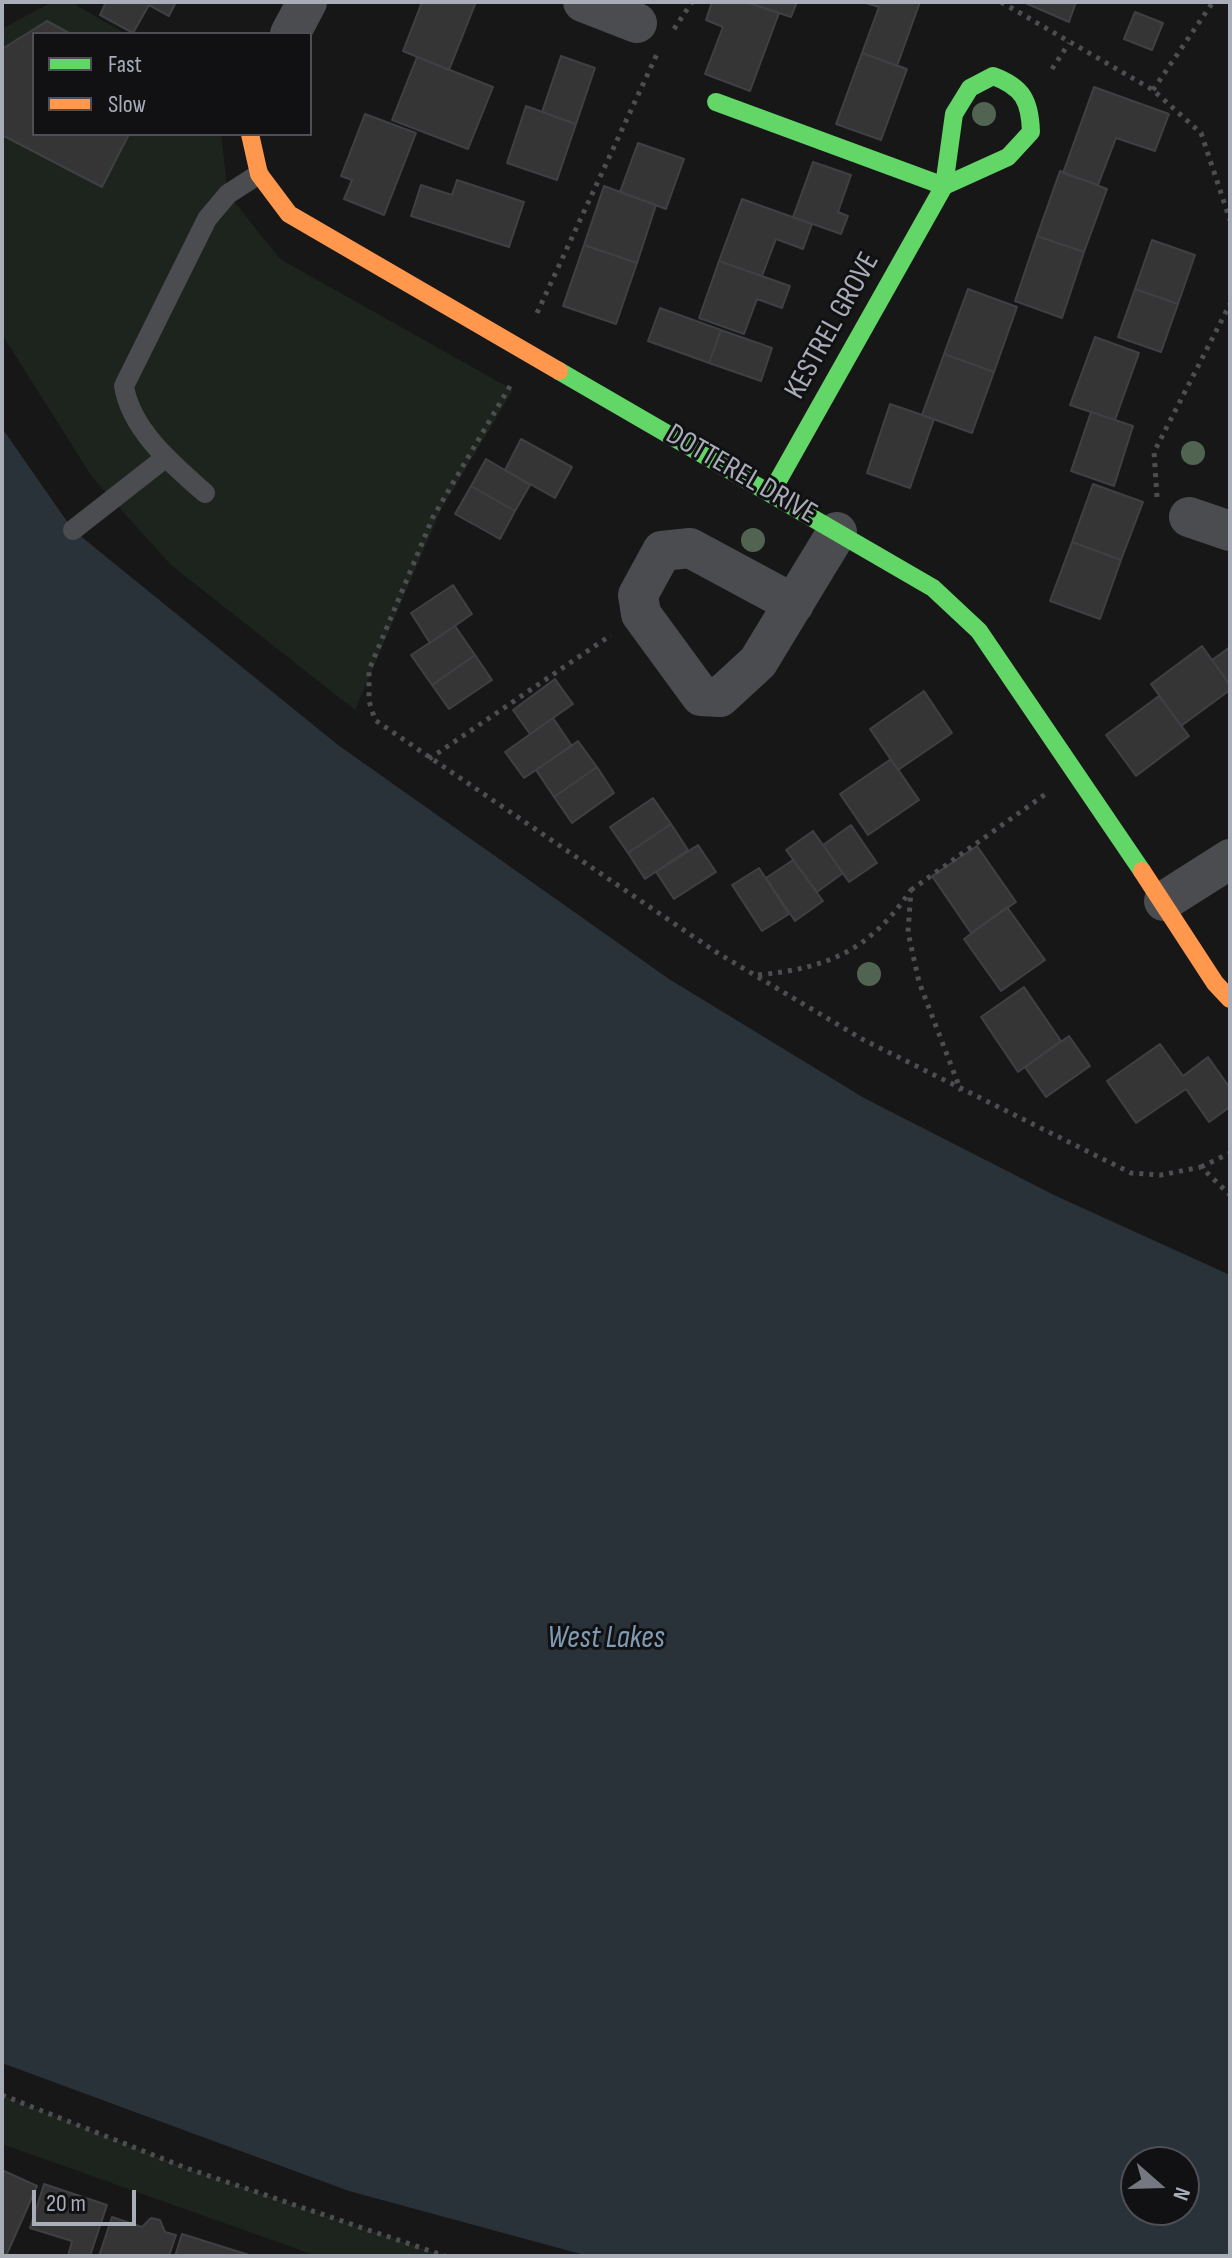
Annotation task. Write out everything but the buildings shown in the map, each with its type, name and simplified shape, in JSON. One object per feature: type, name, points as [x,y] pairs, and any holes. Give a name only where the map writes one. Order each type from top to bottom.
[{"type":"street","points":[[291,32],[307,2]]},
{"type":"street","points":[[583,2],[637,23]]},
{"type":"street","name":"KESTREL GROVE","points":[[771,493],[944,186],[954,114],[970,88],[993,76],[1016,84],[1031,101],[1031,132],[1008,157],[944,186]]},
{"type":"street","points":[[716,102],[944,186]]},
{"type":"street","name":"DOTTEREL DRIVE","points":[[250,136],[259,174],[289,214],[933,588],[979,631],[1164,901],[1215,983],[1230,999]]},
{"type":"street","points":[[1173,509],[1230,531]]},
{"type":"street","points":[[794,604],[690,548],[662,551],[638,595],[641,614],[701,696],[720,697],[758,662],[794,604],[837,532]]},
{"type":"street","points":[[1164,901],[1230,859]]},
{"type":"lane","points":[[205,493],[165,458],[126,403],[124,386],[207,219],[228,194],[259,174]]},
{"type":"lane","points":[[73,530],[165,458]]},
{"type":"path","points":[[999,2],[1153,90],[1201,133],[1230,212],[1230,220]]},
{"type":"path","points":[[1153,90],[1213,2]]},
{"type":"path","points":[[1173,509],[1154,452],[1230,304]]},
{"type":"path","points":[[429,759],[641,614]]},
{"type":"path","points":[[757,975],[827,964],[860,943],[895,913],[911,890],[1077,772]]},
{"type":"path","points":[[911,890],[908,932],[919,982],[961,1091]]},
{"type":"path","points":[[1201,1167],[1230,1153]]},
{"type":"path","points":[[2,2095],[186,2168],[445,2256]]},
{"type":"shaded area","points":[[52,2],[71,2],[123,32],[32,32],[32,136],[221,136],[228,194],[280,259],[513,390],[441,510],[355,710],[171,565],[92,477],[2,334],[2,29]]},
{"type":"shaded area","points":[[2,2095],[186,2168],[445,2256],[317,2256],[2,2144]]},
{"type":"water","name":"West Lakes","points":[[2,428],[73,530],[338,745],[669,979],[864,1098],[1056,1196],[1230,1275],[1230,2256],[588,2256],[349,2191],[2,2063]]},
{"type":"traffic: fast","points":[[716,102],[944,186],[1008,157],[1031,132],[1029,112],[1023,96],[1003,80],[993,76],[970,88],[954,114],[944,186],[771,493]]},
{"type":"traffic: fast","points":[[559,371],[933,588],[979,631],[1142,871]]},
{"type":"traffic: slow","points":[[250,136],[259,174],[289,214],[559,371]]},
{"type":"traffic: slow","points":[[1142,871],[1215,983],[1230,999]]}]
